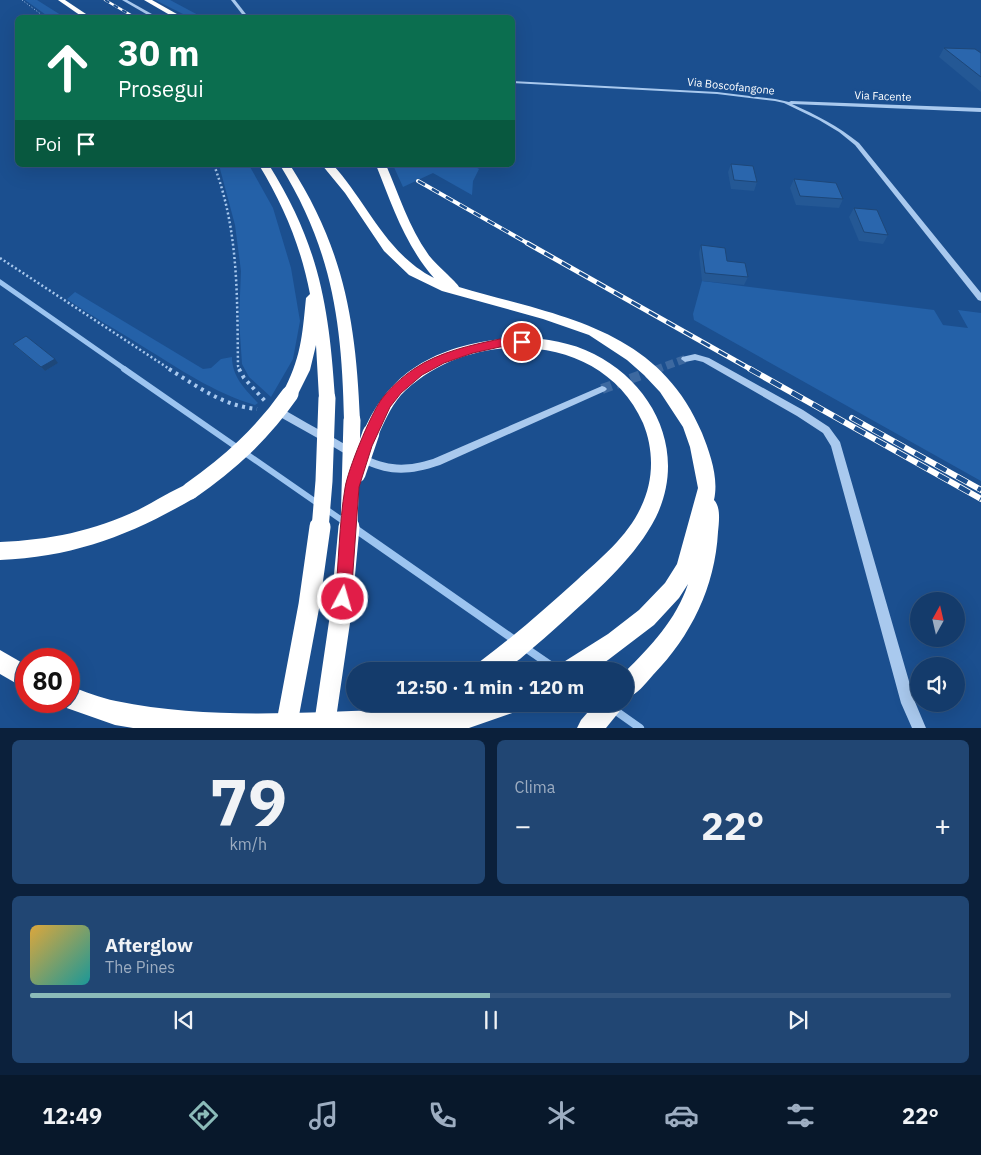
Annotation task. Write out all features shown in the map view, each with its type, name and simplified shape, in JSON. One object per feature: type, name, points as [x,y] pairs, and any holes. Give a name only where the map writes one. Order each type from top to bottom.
[{"type":"highway","points":[[61,0],[84,15]]},
{"type":"highway","points":[[147,0],[175,15]]},
{"type":"highway","points":[[265,167],[276,183],[293,217],[314,279],[321,308],[327,398],[324,484],[316,551],[308,612],[286,728]]},
{"type":"highway","points":[[286,167],[313,212],[330,254],[338,286],[346,336],[352,420],[352,487],[342,614],[324,728]]},
{"type":"highway","points":[[328,167],[351,194],[388,248],[403,264],[430,282],[578,326],[613,343],[642,366],[670,393],[686,416],[701,453],[707,487],[709,529],[704,563],[690,608],[672,638],[634,678]]},
{"type":"highway","points":[[382,167],[417,250],[442,278],[451,285],[483,299]]},
{"type":"highway","points":[[0,551],[28,551],[66,544],[120,528],[159,510],[228,466],[251,445],[272,421],[290,394],[302,370],[309,345],[314,279]]},
{"type":"highway","points":[[352,487],[371,433],[385,404],[397,390],[418,372],[440,360],[471,349],[500,343],[546,344],[564,348],[582,355],[605,368],[624,381],[640,400],[652,420],[658,439],[662,464],[658,487],[650,510],[622,550],[603,570],[497,662]]},
{"type":"highway","points":[[584,662],[617,641],[646,616],[668,594],[681,577],[693,548],[707,487]]},
{"type":"highway","points":[[0,660],[15,670]]},
{"type":"highway","points":[[80,702],[115,713],[181,723],[259,726],[348,725],[426,721],[468,716],[481,712]]},
{"type":"highway","points":[[348,725],[389,718],[408,712]]},
{"type":"highway","points":[[589,728],[604,712]]},
{"type":"street","points":[[124,0],[152,15]]},
{"type":"street","points":[[233,0],[245,15]]},
{"type":"street","name":"Via Boscofangone","points":[[515,82],[746,95],[785,102],[834,127],[857,144],[981,298]]},
{"type":"street","name":"Via Facente","points":[[785,102],[981,110]]},
{"type":"street","points":[[685,359],[695,357],[706,360],[826,430],[836,445],[908,703],[918,728]]},
{"type":"street","points":[[270,406],[370,463],[385,468],[417,469],[602,389]]},
{"type":"path","points":[[22,0],[42,15]]},
{"type":"path","points":[[0,258],[119,337],[209,393],[244,408],[256,410],[270,406],[244,378],[238,366],[234,238],[227,201],[215,167]]},
{"type":"shaded area","points":[[25,0],[37,0],[61,15],[46,15]]},
{"type":"shaded area","points":[[155,0],[170,0],[198,15],[185,15]]},
{"type":"shaded area","points":[[220,167],[250,167],[273,208],[291,268],[300,321],[293,359],[271,397],[249,377],[242,364],[239,319],[241,271],[235,225]]},
{"type":"shaded area","points":[[394,167],[476,167],[479,169],[473,181],[472,195],[433,173],[403,187]]},
{"type":"shaded area","points":[[702,281],[934,310],[943,325],[968,328],[958,310],[981,313],[981,481],[694,320],[693,314]]},
{"type":"shaded area","points":[[75,292],[203,369],[211,368],[221,359],[232,357],[237,377],[258,403],[255,405],[225,394],[183,371],[67,299]]},
{"type":"building","points":[[944,48],[975,49],[981,53],[981,77]]},
{"type":"building","points":[[731,164],[753,166],[757,182],[734,180]]},
{"type":"building","points":[[794,179],[836,183],[843,199],[800,196]]},
{"type":"building","points":[[854,208],[877,210],[888,235],[864,232]]},
{"type":"building","points":[[701,245],[725,248],[727,261],[745,263],[748,277],[705,273]]},
{"type":"building","points":[[26,336],[55,359],[41,367],[13,344]]},
{"type":"waterway","points":[[0,282],[126,370]]},
{"type":"waterway","points":[[124,369],[346,523]]},
{"type":"waterway","points":[[354,528],[516,641]]},
{"type":"waterway","points":[[524,647],[546,662]]},
{"type":"waterway","points":[[617,712],[640,728]]},
{"type":"tunnel","points":[[655,370],[685,359]]},
{"type":"tunnel","points":[[602,389],[658,369]]},
{"type":"railway","points":[[105,0],[131,15]]},
{"type":"railway","points":[[418,181],[529,244]]},
{"type":"railway","points":[[527,243],[752,370]]},
{"type":"railway","points":[[750,369],[981,499]]},
{"type":"railway","points":[[852,418],[981,490]]},
{"type":"route","points":[[343,599],[352,487],[366,446],[385,404],[397,390],[418,372],[440,360],[471,349],[500,343],[522,342]]}]
